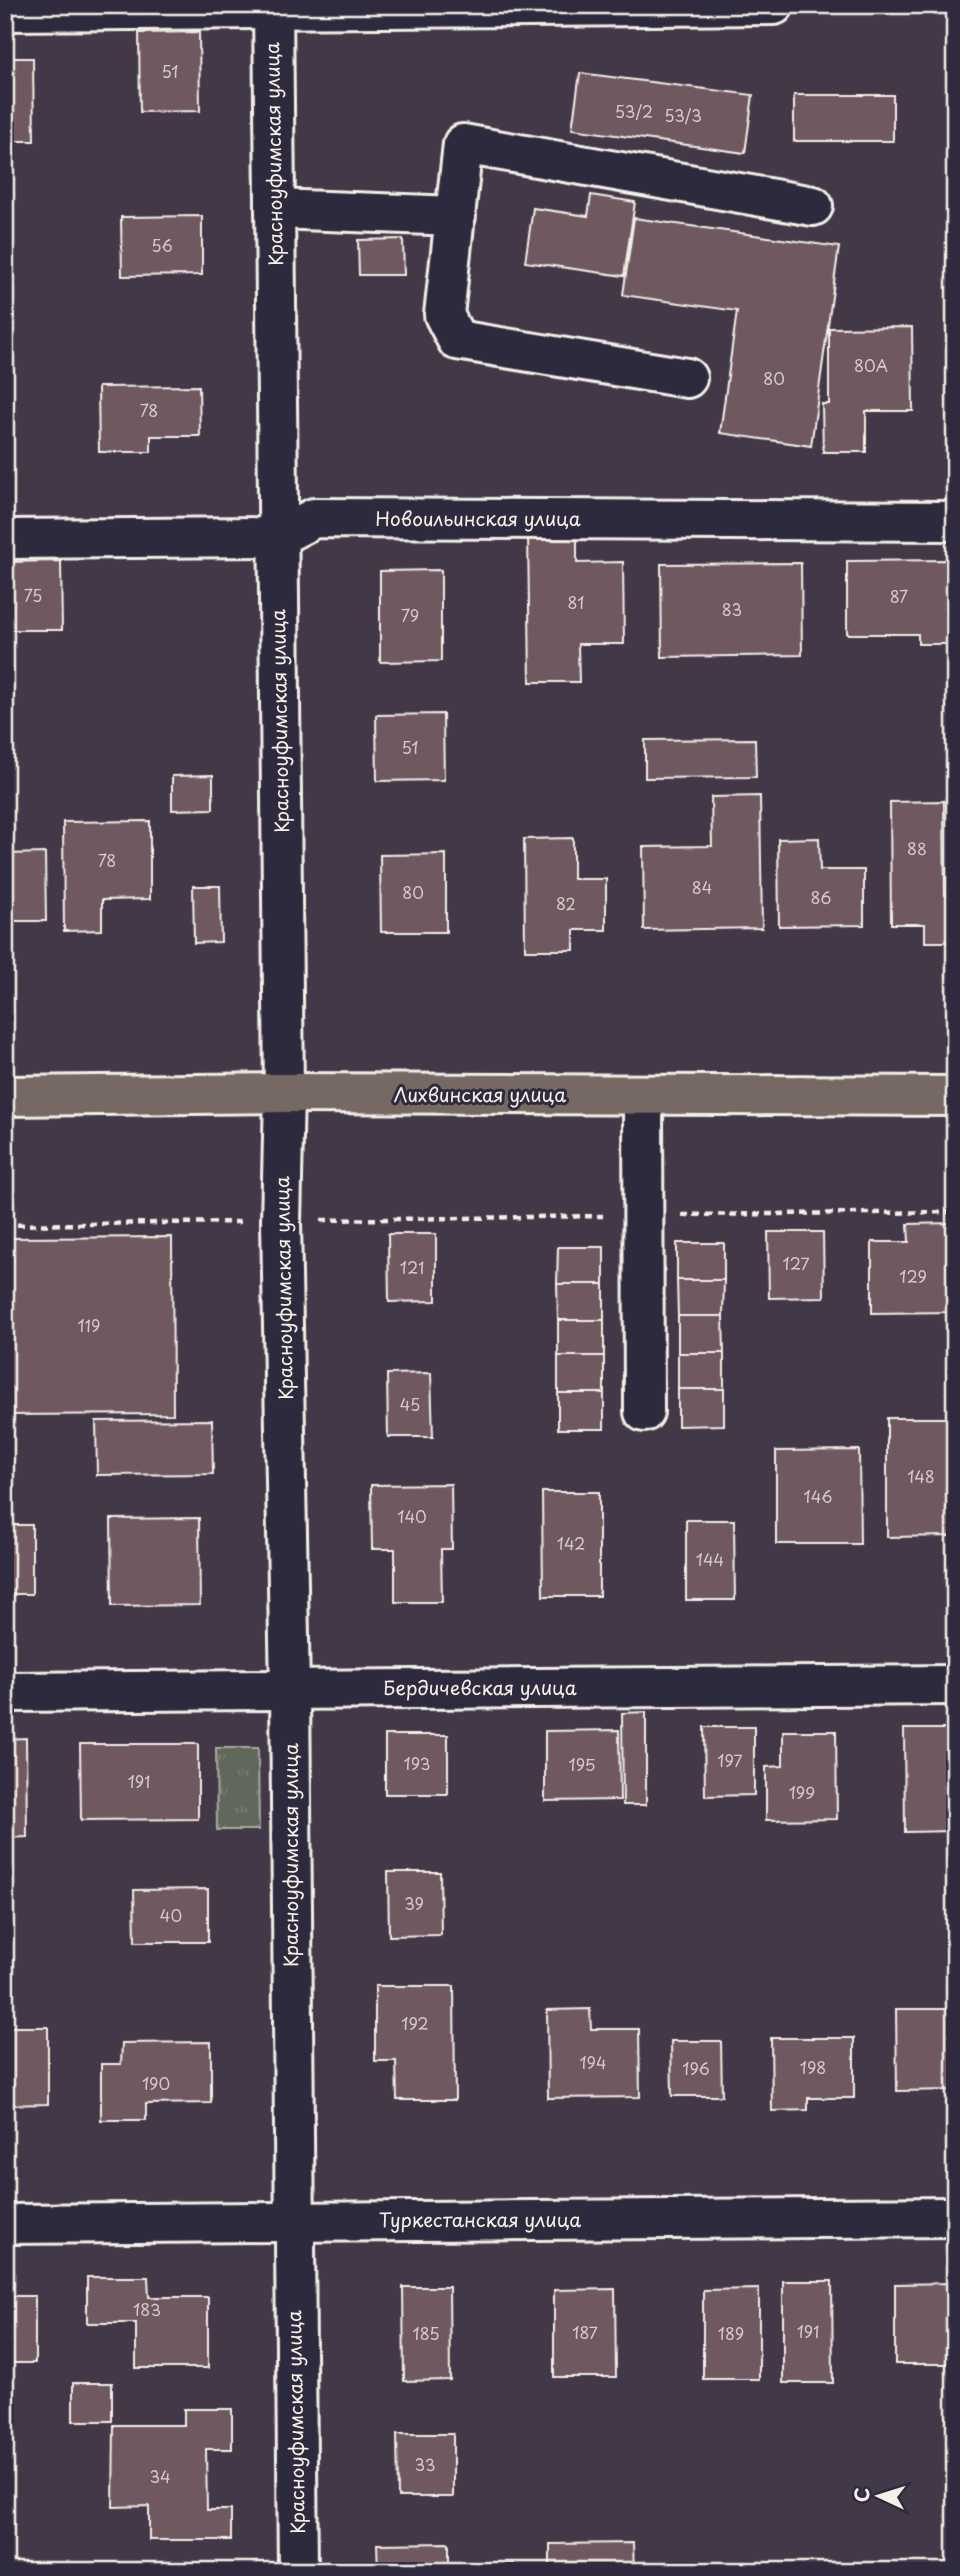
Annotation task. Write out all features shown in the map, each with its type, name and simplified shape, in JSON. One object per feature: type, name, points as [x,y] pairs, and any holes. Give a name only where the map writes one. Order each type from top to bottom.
[{"type":"main road","name":"Лихвинская улица","points":[[5,1096],[284,1093],[955,1096]]},
{"type":"street","points":[[5,11],[774,5]]},
{"type":"street","name":"Красноуфимская улица","points":[[273,7],[284,1093],[281,1222],[290,1690],[298,2571]]},
{"type":"street","points":[[687,378],[457,340],[444,316],[463,144],[813,206]]},
{"type":"street","points":[[275,209],[456,216]]},
{"type":"street","name":"Новоильинская улица","points":[[5,539],[277,537],[314,518],[955,521]]},
{"type":"street","points":[[643,1096],[644,1412]]},
{"type":"street","name":"Бердичевская улица","points":[[5,1692],[955,1685]]},
{"type":"street","name":"Туркестанская улица","points":[[5,2224],[955,2217]]},
{"type":"path","points":[[5,1225],[955,1212]]},
{"type":"green space","points":[[216,1748],[258,1748],[259,1830],[217,1830]]},
{"type":"building","points":[[199,32],[200,111],[140,112],[139,33]]},
{"type":"building","points":[[5,58],[33,58],[34,141],[5,141]]},
{"type":"building","points":[[580,73],[753,95],[745,153],[572,129]]},
{"type":"building","points":[[794,95],[893,95],[893,141],[794,141]]},
{"type":"building","points":[[591,195],[635,202],[624,276],[525,262],[533,208],[588,216]]},
{"type":"building","points":[[202,216],[202,275],[122,276],[121,217]]},
{"type":"building","points":[[634,218],[839,247],[811,446],[720,433],[737,311],[623,295]]},
{"type":"building","points":[[403,239],[404,275],[359,275],[358,240]]},
{"type":"building","points":[[912,327],[913,411],[866,411],[866,452],[823,452],[822,404],[829,404],[829,328]]},
{"type":"building","points":[[5,374],[8,374],[8,442],[5,442]]},
{"type":"building","points":[[199,386],[200,436],[151,436],[151,452],[99,452],[98,387]]},
{"type":"building","points":[[528,534],[577,534],[577,563],[623,562],[624,644],[578,644],[579,682],[530,682]]},
{"type":"building","points":[[951,560],[952,644],[918,644],[918,634],[847,634],[847,561]]},
{"type":"building","points":[[61,561],[62,630],[5,630],[5,562]]},
{"type":"building","points":[[801,563],[802,655],[662,657],[661,564]]},
{"type":"building","points":[[441,570],[441,661],[380,662],[380,571]]},
{"type":"building","points":[[443,714],[444,780],[377,781],[376,715]]},
{"type":"building","points":[[755,739],[756,777],[645,778],[645,740]]},
{"type":"building","points":[[213,775],[213,809],[172,810],[172,776]]},
{"type":"building","points":[[760,796],[762,928],[644,930],[643,847],[712,846],[711,797]]},
{"type":"building","points":[[944,801],[945,895],[955,895],[955,942],[925,942],[925,924],[891,924],[890,802]]},
{"type":"building","points":[[150,821],[150,899],[102,900],[102,930],[64,931],[63,822]]},
{"type":"building","points":[[573,838],[573,879],[606,879],[606,930],[574,930],[574,950],[525,950],[524,839]]},
{"type":"building","points":[[819,838],[820,870],[864,870],[864,925],[779,926],[778,839]]},
{"type":"building","points":[[45,853],[46,921],[5,921],[5,854]]},
{"type":"building","points":[[446,854],[446,932],[381,932],[380,855]]},
{"type":"building","points":[[193,886],[220,886],[221,942],[194,943]]},
{"type":"building","points":[[953,1223],[954,1312],[872,1313],[872,1242],[909,1242],[908,1224]]},
{"type":"building","points":[[768,1232],[823,1232],[824,1297],[769,1298]]},
{"type":"building","points":[[388,1234],[436,1234],[436,1301],[389,1302]]},
{"type":"building","points":[[172,1237],[173,1414],[5,1415],[5,1238]]},
{"type":"building","points":[[677,1243],[724,1243],[724,1280],[677,1280]]},
{"type":"building","points":[[558,1247],[604,1247],[604,1284],[557,1284]]},
{"type":"building","points":[[677,1280],[724,1280],[723,1316],[678,1316]]},
{"type":"building","points":[[557,1284],[604,1284],[604,1320],[558,1320]]},
{"type":"building","points":[[678,1316],[723,1316],[724,1353],[678,1353]]},
{"type":"building","points":[[558,1320],[604,1320],[604,1356],[558,1356]]},
{"type":"building","points":[[678,1353],[724,1353],[724,1389],[678,1389]]},
{"type":"building","points":[[558,1356],[604,1356],[604,1393],[558,1393]]},
{"type":"building","points":[[431,1373],[433,1437],[388,1437],[387,1374]]},
{"type":"building","points":[[678,1389],[724,1389],[724,1425],[678,1426]]},
{"type":"building","points":[[558,1393],[604,1393],[604,1429],[558,1429]]},
{"type":"building","points":[[887,1418],[955,1418],[955,1536],[887,1537]]},
{"type":"building","points":[[212,1420],[213,1474],[97,1475],[96,1421]]},
{"type":"building","points":[[859,1450],[860,1544],[776,1544],[776,1451]]},
{"type":"building","points":[[451,1484],[452,1549],[441,1549],[442,1602],[395,1602],[395,1549],[372,1549],[371,1485]]},
{"type":"building","points":[[542,1492],[599,1492],[599,1596],[543,1596]]},
{"type":"building","points":[[199,1518],[200,1605],[112,1606],[111,1519]]},
{"type":"building","points":[[686,1520],[734,1520],[735,1600],[686,1600]]},
{"type":"building","points":[[5,1525],[32,1525],[32,1594],[5,1594]]},
{"type":"building","points":[[646,1712],[646,1805],[623,1805],[622,1713]]},
{"type":"building","points":[[704,1727],[754,1727],[754,1795],[705,1796]]},
{"type":"building","points":[[904,1729],[955,1729],[955,1831],[905,1832]]},
{"type":"building","points":[[619,1730],[620,1800],[545,1801],[545,1731]]},
{"type":"building","points":[[783,1731],[836,1731],[837,1819],[766,1820],[766,1767],[783,1766]]},
{"type":"building","points":[[385,1735],[448,1735],[448,1794],[385,1794]]},
{"type":"building","points":[[26,1738],[27,1837],[5,1838],[5,1739]]},
{"type":"building","points":[[80,1744],[198,1744],[198,1819],[81,1820]]},
{"type":"building","points":[[388,1872],[440,1872],[441,1935],[389,1936]]},
{"type":"building","points":[[208,1889],[208,1942],[135,1942],[134,1890]]},
{"type":"building","points":[[375,1986],[454,1986],[455,2100],[397,2100],[396,2061],[375,2061]]},
{"type":"building","points":[[590,2009],[591,2029],[639,2029],[640,2097],[548,2098],[547,2010]]},
{"type":"building","points":[[896,2009],[954,2009],[954,2090],[897,2091]]},
{"type":"building","points":[[5,2027],[48,2027],[48,2104],[5,2105]]},
{"type":"building","points":[[771,2038],[854,2038],[854,2098],[808,2098],[808,2110],[772,2111]]},
{"type":"building","points":[[671,2041],[721,2041],[722,2096],[672,2096]]},
{"type":"building","points":[[211,2042],[211,2103],[146,2104],[146,2120],[101,2120],[101,2064],[121,2064],[122,2043]]},
{"type":"building","points":[[87,2277],[148,2277],[149,2297],[208,2297],[208,2368],[136,2368],[136,2323],[87,2323]]},
{"type":"building","points":[[783,2281],[832,2281],[833,2383],[783,2383]]},
{"type":"building","points":[[955,2283],[955,2364],[895,2364],[895,2284]]},
{"type":"building","points":[[403,2287],[449,2287],[450,2380],[404,2381]]},
{"type":"building","points":[[615,2289],[616,2377],[554,2377],[554,2290]]},
{"type":"building","points":[[759,2289],[759,2379],[703,2379],[703,2290]]},
{"type":"building","points":[[5,2296],[35,2296],[35,2363],[5,2363]]},
{"type":"building","points":[[73,2383],[112,2383],[112,2421],[73,2421]]},
{"type":"building","points":[[184,2409],[232,2409],[232,2449],[206,2449],[207,2510],[231,2510],[231,2540],[149,2540],[149,2506],[113,2507],[114,2425],[184,2425]]},
{"type":"building","points":[[397,2434],[453,2434],[453,2497],[398,2497]]},
{"type":"building","points":[[449,2543],[449,2565],[514,2564],[514,2571],[378,2571],[377,2544]]},
{"type":"building","points":[[633,2543],[634,2571],[550,2571],[550,2544]]}]
